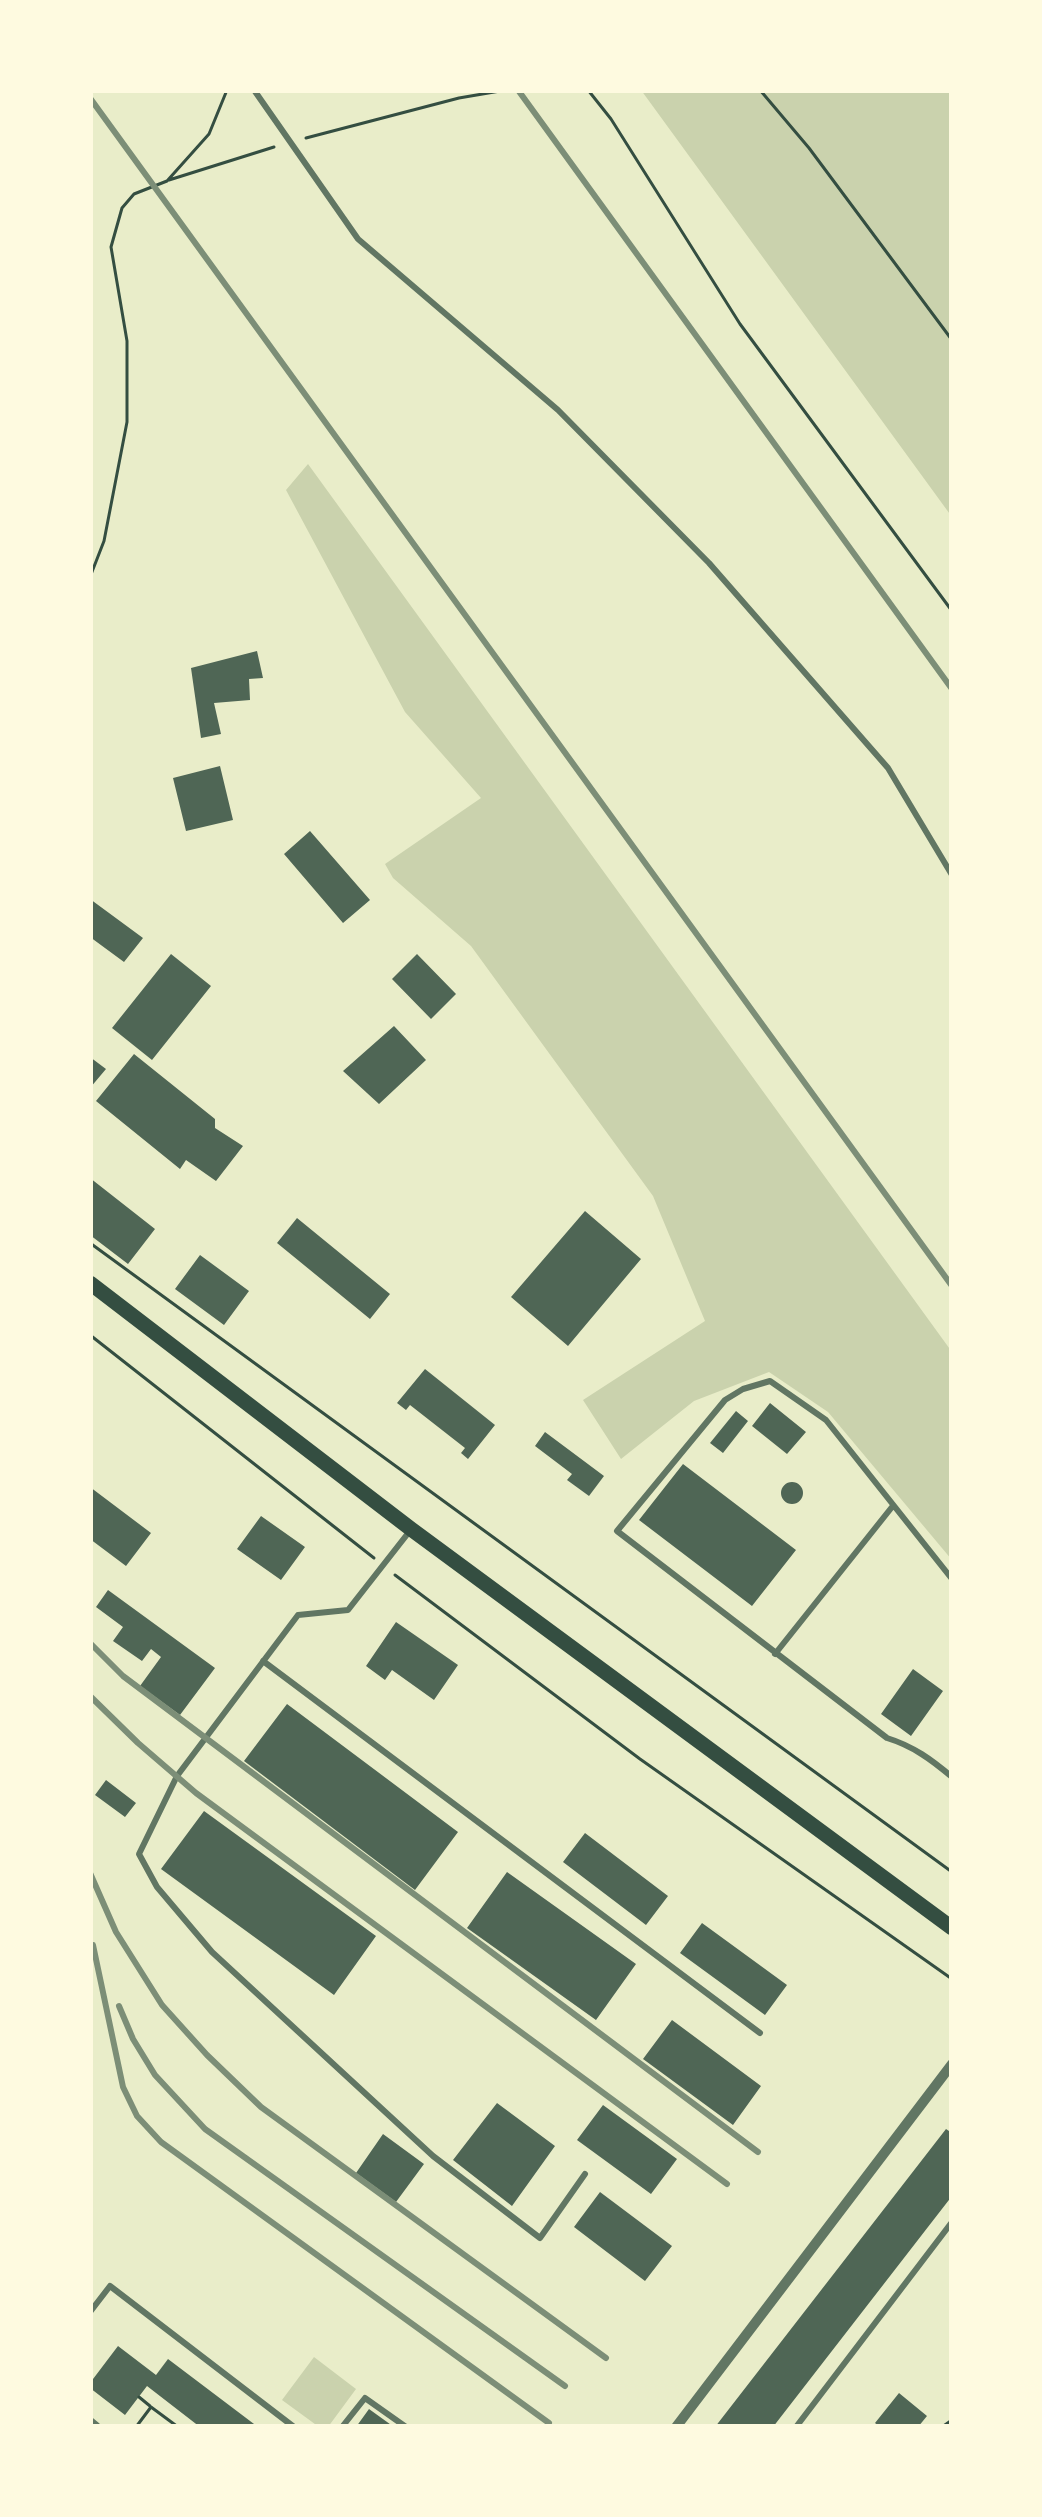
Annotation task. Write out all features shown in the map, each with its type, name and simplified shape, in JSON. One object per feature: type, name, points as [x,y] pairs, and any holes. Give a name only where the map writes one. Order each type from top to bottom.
[{"type":"main road","points":[[90,1283],[411,1529],[952,1928]]},
{"type":"street","points":[[676,2427],[952,2064]]},
{"type":"lane","points":[[254,90],[358,239],[558,410],[710,562],[888,768],[952,874]]},
{"type":"lane","points":[[952,1579],[826,1420],[770,1381],[742,1388],[725,1400],[617,1532],[887,1738],[904,1743],[952,1777]]},
{"type":"lane","points":[[775,1654],[893,1506]]},
{"type":"lane","points":[[411,1529],[348,1610],[298,1615],[177,1776],[139,1854],[157,1888],[212,1952],[433,2156],[540,2238],[585,2174]]},
{"type":"lane","points":[[263,1661],[760,2033]]},
{"type":"lane","points":[[796,2427],[952,2222]]},
{"type":"lane","points":[[90,2312],[110,2286],[294,2427]]},
{"type":"lane","points":[[342,2427],[364,2398],[406,2427]]},
{"type":"path","points":[[167,181],[209,134],[227,90]]},
{"type":"path","points":[[90,577],[104,541],[127,422],[127,341],[111,247],[122,208],[134,194],[167,181],[290,142],[506,90]]},
{"type":"path","points":[[588,90],[740,324],[952,611]]},
{"type":"path","points":[[760,90],[952,340]]},
{"type":"path","points":[[90,1244],[952,1872]]},
{"type":"path","points":[[90,1334],[640,1759],[952,1979]]},
{"type":"path","points":[[139,2397],[178,2427]]},
{"type":"path","points":[[136,2427],[151,2407]]},
{"type":"path","points":[[942,2427],[952,2420]]},
{"type":"green space","points":[[641,90],[952,90],[952,517]]},
{"type":"green space","points":[[308,464],[952,1352],[952,1560],[828,1412],[769,1372],[694,1401],[621,1459],[583,1400],[705,1321],[653,1196],[471,946],[393,878],[385,864],[481,798],[405,712],[286,490]]},
{"type":"green space","points":[[314,2357],[356,2389],[328,2427],[319,2427],[282,2400]]},
{"type":"building","points":[[257,651],[263,678],[249,679],[250,700],[214,703],[221,734],[201,738],[191,668]]},
{"type":"building","points":[[220,766],[233,820],[186,831],[173,778]]},
{"type":"building","points":[[310,831],[370,900],[343,923],[284,854]]},
{"type":"building","points":[[90,899],[143,938],[124,962],[90,937]]},
{"type":"building","points":[[171,954],[211,986],[152,1060],[112,1028]]},
{"type":"building","points":[[417,954],[456,994],[431,1019],[392,979]]},
{"type":"building","points":[[394,1026],[426,1060],[379,1104],[343,1071]]},
{"type":"building","points":[[134,1054],[215,1119],[215,1128],[243,1146],[216,1181],[186,1160],[180,1169],[96,1101]]},
{"type":"building","points":[[90,1057],[106,1069],[90,1088]]},
{"type":"building","points":[[90,1178],[155,1229],[128,1264],[90,1235]]},
{"type":"building","points":[[585,1211],[641,1259],[568,1346],[511,1297]]},
{"type":"building","points":[[297,1218],[390,1294],[370,1319],[277,1243]]},
{"type":"building","points":[[200,1255],[249,1291],[224,1325],[175,1289]]},
{"type":"building","points":[[425,1369],[495,1425],[468,1459],[461,1453],[465,1448],[410,1405],[406,1410],[397,1403]]},
{"type":"building","points":[[770,1403],[806,1432],[787,1454],[752,1426]]},
{"type":"building","points":[[736,1411],[748,1421],[723,1453],[710,1443]]},
{"type":"building","points":[[545,1432],[604,1476],[589,1496],[567,1480],[572,1474],[535,1446]]},
{"type":"building","points":[[683,1464],[796,1550],[752,1606],[639,1520]]},
{"type":"building","points":[[792,1482],[803,1493],[792,1504],[781,1493]]},
{"type":"building","points":[[90,1487],[151,1533],[126,1566],[90,1539]]},
{"type":"building","points":[[261,1516],[305,1547],[281,1580],[237,1549]]},
{"type":"building","points":[[108,1590],[215,1668],[180,1715],[140,1686],[161,1657],[151,1649],[142,1661],[113,1641],[123,1627],[96,1607]]},
{"type":"building","points":[[396,1622],[458,1665],[434,1700],[392,1670],[385,1680],[366,1666]]},
{"type":"building","points":[[913,1669],[943,1691],[911,1736],[881,1714]]},
{"type":"building","points":[[287,1704],[458,1832],[415,1890],[244,1761]]},
{"type":"building","points":[[106,1780],[136,1803],[125,1817],[95,1795]]},
{"type":"building","points":[[204,1811],[376,1936],[334,1995],[161,1869]]},
{"type":"building","points":[[585,1833],[668,1896],[646,1925],[563,1862]]},
{"type":"building","points":[[507,1872],[636,1964],[596,2020],[467,1928]]},
{"type":"building","points":[[702,1923],[787,1985],[765,2015],[680,1953]]},
{"type":"building","points":[[672,2020],[761,2086],[733,2125],[643,2059]]},
{"type":"building","points":[[497,2103],[555,2146],[512,2206],[453,2160]]},
{"type":"building","points":[[603,2105],[677,2159],[651,2194],[577,2140]]},
{"type":"building","points":[[946,2129],[952,2133],[952,2196],[773,2427],[715,2427]]},
{"type":"building","points":[[383,2134],[424,2164],[396,2202],[356,2173]]},
{"type":"building","points":[[600,2192],[672,2246],[645,2281],[574,2227]]},
{"type":"building","points":[[118,2346],[156,2375],[168,2359],[258,2427],[200,2427],[147,2386],[125,2415],[90,2388]]},
{"type":"building","points":[[899,2393],[927,2416],[918,2427],[880,2427],[875,2423]]},
{"type":"building","points":[[369,2409],[394,2427],[356,2427]]},
{"type":"railway","points":[[518,90],[952,689]]},
{"type":"railway","points":[[90,98],[952,1286]]},
{"type":"railway","points":[[90,1643],[123,1676],[758,2152]]},
{"type":"railway","points":[[90,1696],[196,1793],[727,2184]]},
{"type":"railway","points":[[90,1873],[116,1932],[162,2005],[261,2107],[606,2358]]},
{"type":"railway","points":[[93,1945],[123,2087],[137,2116],[161,2142],[549,2423]]},
{"type":"railway","points":[[119,2006],[155,2075],[205,2129],[565,2386]]}]
